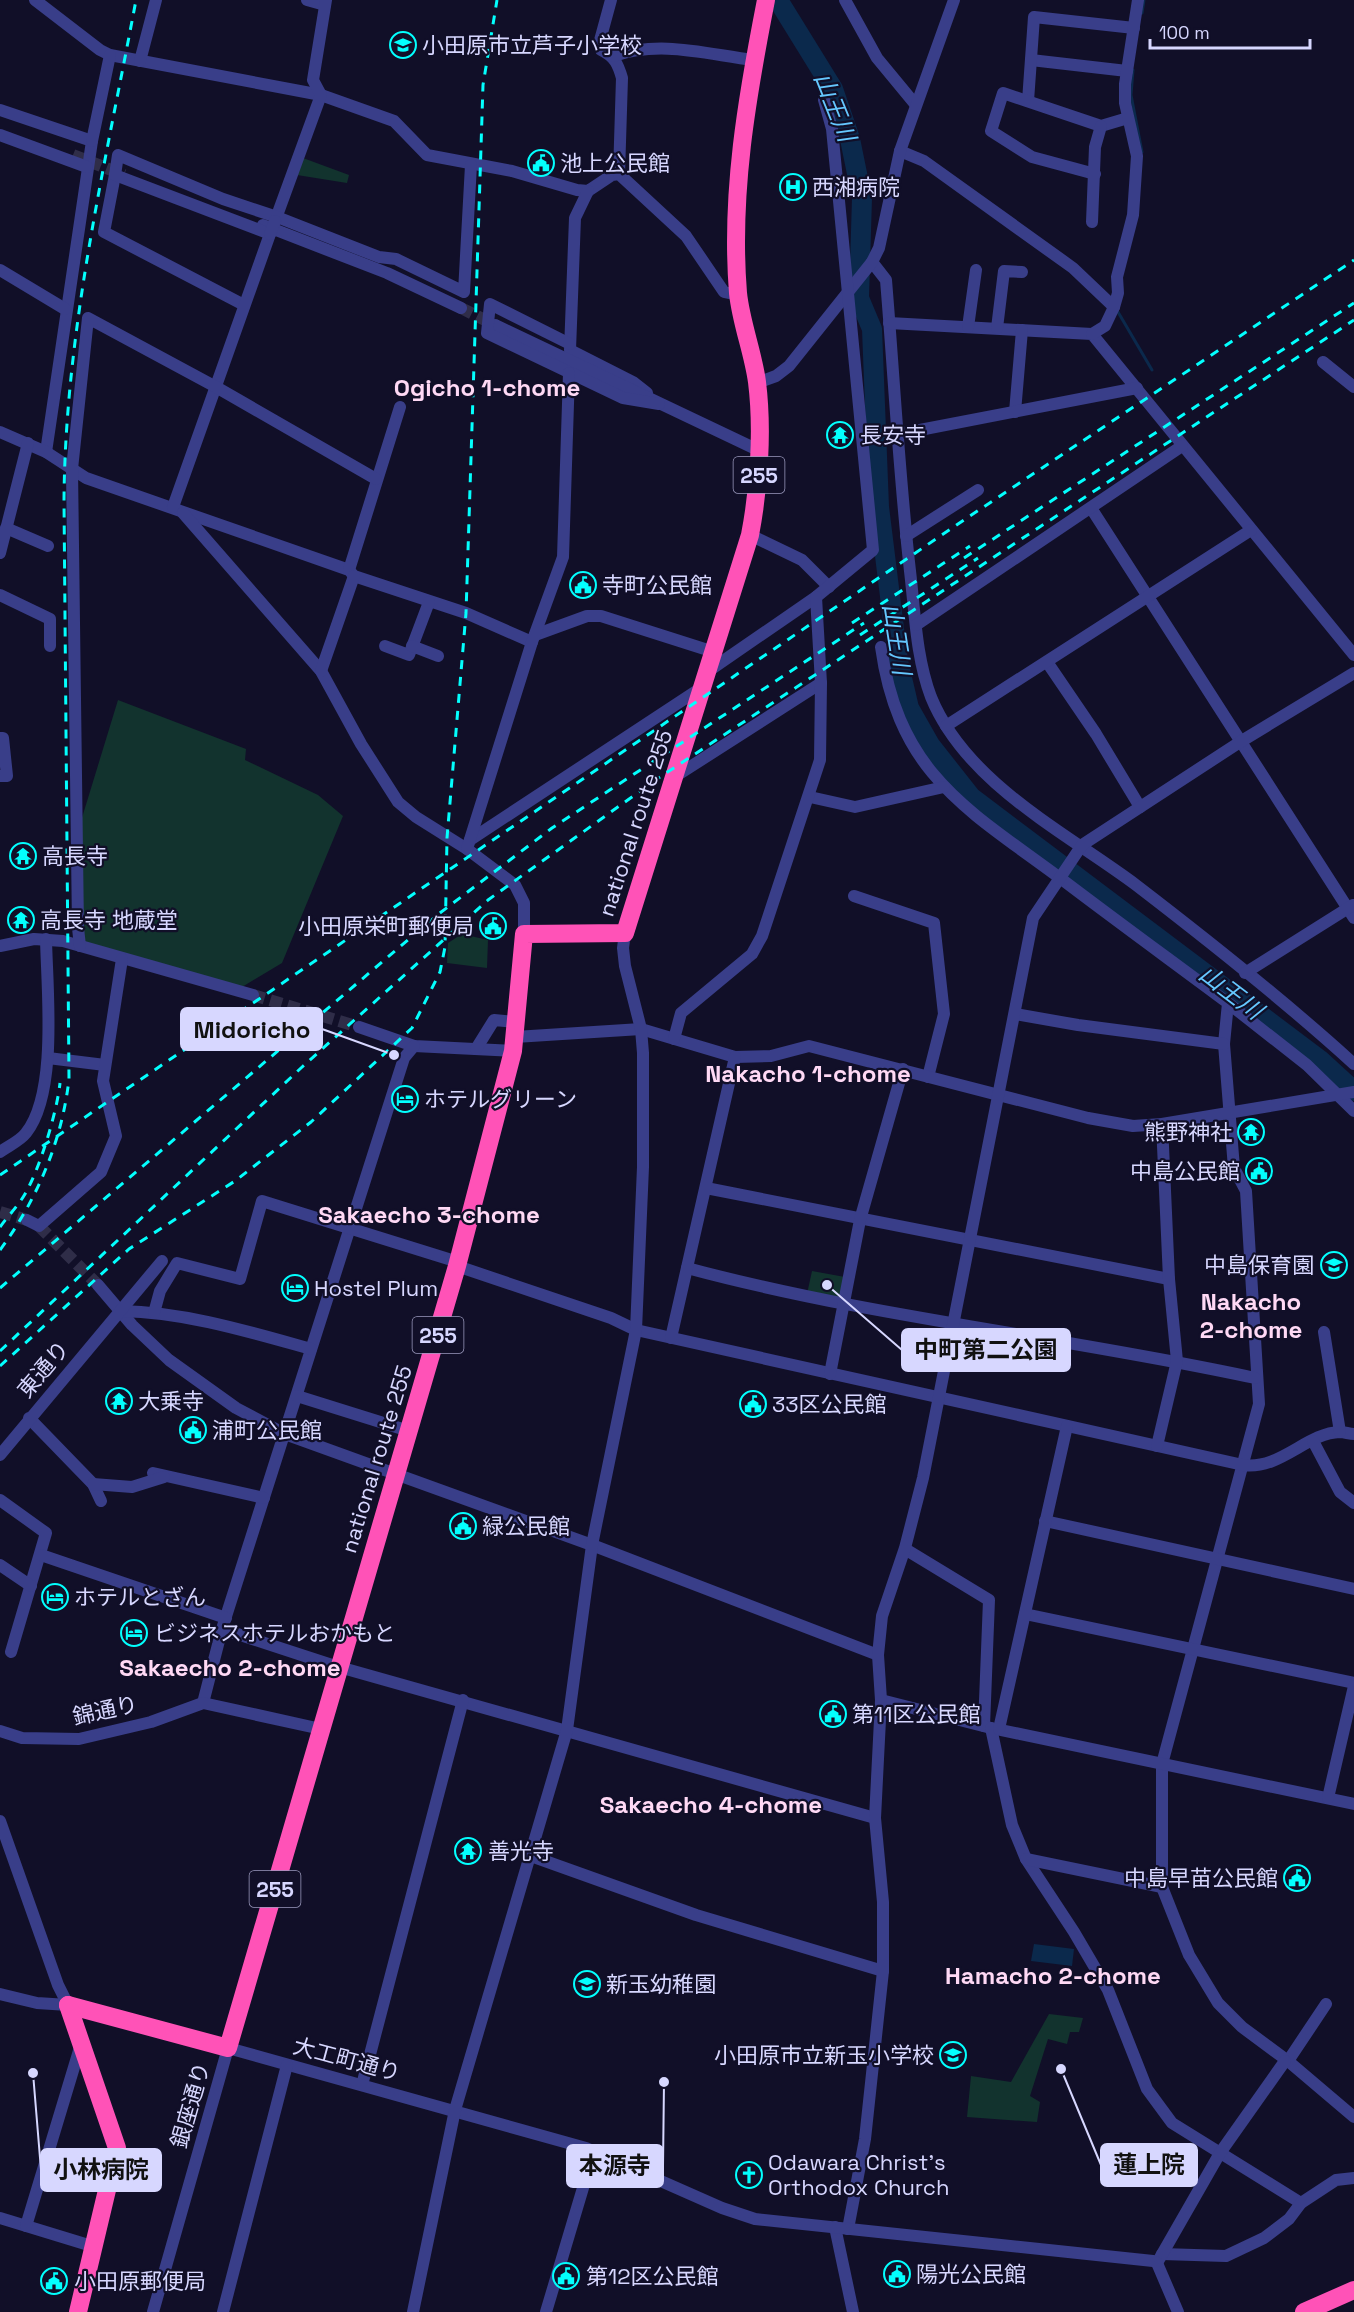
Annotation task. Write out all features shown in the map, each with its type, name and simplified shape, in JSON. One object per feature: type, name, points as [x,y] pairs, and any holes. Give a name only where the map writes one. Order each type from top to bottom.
[{"type":"highway","name":"national route 255","points":[[321,1729],[458,1264],[515,1037],[524,934],[625,933],[750,536],[759,486],[757,383],[738,295],[736,209],[741,143],[766,0]]},
{"type":"highway","name":"255","points":[[228,2048],[321,1729]]},
{"type":"highway","points":[[68,2005],[228,2048]]},
{"type":"highway","points":[[68,2005],[117,2148],[78,2312]]},
{"type":"highway","points":[[1304,2312],[1354,2290]]},
{"type":"street","points":[[34,0],[100,50],[110,55],[321,95],[394,121],[427,155],[512,171],[577,190],[588,191]]},
{"type":"street","points":[[140,61],[156,0]]},
{"type":"street","points":[[177,509],[244,305],[321,95],[313,80],[326,3],[307,0]]},
{"type":"street","points":[[611,0],[600,44],[601,51],[613,56],[677,47],[754,60]]},
{"type":"street","points":[[845,0],[877,58],[915,104]]},
{"type":"street","points":[[757,383],[776,376],[789,366],[872,262],[879,248],[900,151],[954,0]]},
{"type":"street","points":[[889,323],[1092,334],[1105,326],[1118,293],[1118,276],[1133,215],[1137,156],[1125,103],[1127,71],[1138,0]]},
{"type":"street","points":[[1028,101],[1034,17],[1134,28]]},
{"type":"street","points":[[46,452],[87,166],[110,55]]},
{"type":"street","points":[[613,56],[619,65],[622,78],[619,174],[686,236],[699,251],[724,292],[738,295]]},
{"type":"street","points":[[1031,60],[1127,71]]},
{"type":"street","points":[[1095,174],[1032,157],[991,131],[1003,93],[1101,126],[1128,118]]},
{"type":"street","points":[[468,844],[710,669],[816,597],[873,550],[832,129],[824,100]]},
{"type":"street","points":[[0,110],[92,141]]},
{"type":"street","points":[[1092,222],[1095,147],[1101,126]]},
{"type":"street","points":[[0,128],[73,155]]},
{"type":"street","points":[[0,135],[87,166]]},
{"type":"street","points":[[900,151],[924,162],[1074,268],[1114,307]]},
{"type":"street","points":[[244,305],[104,232],[119,175],[118,155],[276,219],[380,257],[396,259],[464,292],[471,165]]},
{"type":"street","points":[[619,174],[612,175],[588,191],[575,218],[570,350],[633,382],[659,404]]},
{"type":"street","points":[[119,175],[270,234]]},
{"type":"street","points":[[119,175],[387,273],[461,308]]},
{"type":"street","points":[[872,262],[886,280],[906,536],[921,670],[946,726],[962,749],[1006,793],[1082,845],[1321,1033],[1354,1064]]},
{"type":"street","points":[[0,270],[65,309]]},
{"type":"street","points":[[968,327],[976,270]]},
{"type":"street","points":[[997,328],[1004,271],[1022,272]]},
{"type":"street","points":[[570,344],[490,304],[487,333],[623,398],[659,404]]},
{"type":"street","points":[[80,946],[72,661],[72,469],[74,429],[88,318],[216,387],[376,479]]},
{"type":"street","points":[[495,325],[758,450]]},
{"type":"street","points":[[1015,412],[1023,330]]},
{"type":"street","points":[[1092,334],[1354,655]]},
{"type":"street","points":[[1323,362],[1354,387]]},
{"type":"street","points":[[468,844],[533,639],[563,557],[570,373]]},
{"type":"street","points":[[898,434],[1137,388]]},
{"type":"street","points":[[321,671],[351,573],[376,479],[400,407]]},
{"type":"street","points":[[0,432],[46,452],[86,478],[533,639],[588,616],[601,616],[710,669]]},
{"type":"street","points":[[0,553],[28,443]]},
{"type":"street","points":[[916,625],[1182,446]]},
{"type":"street","points":[[906,536],[978,490]]},
{"type":"street","points":[[1091,508],[1240,742],[1352,911],[1245,974]]},
{"type":"street","points":[[177,509],[321,671],[361,744],[398,802],[436,831],[468,844],[515,885],[524,903],[524,934]]},
{"type":"street","points":[[6,528],[48,546]]},
{"type":"street","points":[[946,726],[1251,530]]},
{"type":"street","points":[[750,536],[802,560],[829,587]]},
{"type":"street","points":[[0,595],[50,619],[50,646]]},
{"type":"street","points":[[674,1039],[681,1013],[752,954],[762,936],[810,797],[820,760],[821,683],[816,597]]},
{"type":"street","points":[[385,646],[409,655],[429,602]]},
{"type":"street","points":[[412,646],[438,656]]},
{"type":"street","points":[[880,647],[885,674],[905,734],[944,787],[986,826],[1059,877],[1307,1065],[1354,1111]]},
{"type":"street","points":[[1047,662],[1096,734],[1140,807]]},
{"type":"street","points":[[853,2312],[842,2228],[865,2139],[883,1971],[883,1902],[875,1818],[881,1700],[878,1655],[882,1616],[904,1549],[923,1478],[956,1324],[1033,918],[1082,845],[1240,742],[1354,673]]},
{"type":"street","points":[[676,777],[821,683]]},
{"type":"street","points":[[0,738],[3,738],[7,776],[0,776]]},
{"type":"street","points":[[810,797],[855,807],[944,787]]},
{"type":"street","points":[[854,896],[934,923],[944,1014],[928,1077]]},
{"type":"street","points":[[413,2312],[455,2110],[567,1730],[592,1545],[636,1330],[643,1167],[642,1029],[625,966],[623,948],[625,933]]},
{"type":"street","points":[[0,1152],[25,1135],[38,1114],[48,1058],[46,939]]},
{"type":"street","points":[[0,945],[46,939],[80,946],[253,994]]},
{"type":"street","points":[[27,1220],[39,1226],[101,1172],[116,1136],[103,1081],[122,959]]},
{"type":"street","points":[[1228,1003],[1224,1044],[1234,1168],[1246,1191],[1258,1404],[1162,1764],[1162,1887],[1189,1955],[1218,2002],[1242,2027],[1354,2116]]},
{"type":"street","points":[[1015,1014],[1078,1026],[1224,1044]]},
{"type":"street","points":[[476,1049],[494,1020],[515,1037]]},
{"type":"street","points":[[359,1027],[414,1046],[476,1049],[515,1037],[642,1029],[735,1057],[771,1056],[809,1046],[1114,1124],[1133,1126],[1162,1124],[1231,1110],[1354,1092]]},
{"type":"street","points":[[321,1729],[203,1703],[224,1623],[349,1227],[404,1058],[414,1046]]},
{"type":"street","points":[[671,1338],[735,1057]]},
{"type":"street","points":[[48,1058],[105,1065]]},
{"type":"street","points":[[830,1374],[860,1220],[903,1069]]},
{"type":"street","points":[[1157,1446],[1177,1362],[1169,1280],[1162,1124]]},
{"type":"street","points":[[706,1188],[1169,1280]]},
{"type":"street","points":[[154,1313],[160,1291],[177,1263],[240,1279],[262,1201],[349,1227],[458,1264],[611,1318],[636,1330],[1243,1465],[1260,1467],[1313,1441],[1340,1432],[1354,1434]]},
{"type":"street","name":"東通り","points":[[0,1455],[162,1261]]},
{"type":"street","points":[[687,1268],[794,1295],[844,1302],[1255,1378]]},
{"type":"street","points":[[99,1285],[132,1325],[169,1360],[199,1384],[285,1434],[592,1545],[878,1655]]},
{"type":"street","points":[[121,1311],[154,1313],[250,1332],[311,1349]]},
{"type":"street","points":[[1324,1332],[1340,1432]]},
{"type":"street","points":[[297,1396],[409,1431]]},
{"type":"street","points":[[29,1418],[93,1484],[101,1501]]},
{"type":"street","points":[[991,1728],[1025,1614],[1067,1426]]},
{"type":"street","points":[[1313,1441],[1340,1492],[1354,1503]]},
{"type":"street","points":[[153,1473],[264,1498]]},
{"type":"street","points":[[93,1484],[132,1487],[168,1476]]},
{"type":"street","points":[[0,1500],[46,1533],[11,1652]]},
{"type":"street","points":[[1046,1521],[1354,1589]]},
{"type":"street","points":[[904,1549],[989,1600],[991,1728],[1012,1825],[1026,1859],[1074,1932],[1108,1990],[1147,2089],[1167,2118],[1301,2203]]},
{"type":"street","points":[[41,1555],[339,1667],[463,1700],[875,1818]]},
{"type":"street","points":[[0,1565],[31,1586]]},
{"type":"street","points":[[1025,1614],[1354,1685],[1328,1798]]},
{"type":"street","points":[[362,2085],[463,1700]]},
{"type":"street","points":[[881,1700],[991,1728],[1354,1804]]},
{"type":"street","name":"錦通り","points":[[0,1731],[32,1739],[79,1739],[151,1722],[203,1703]]},
{"type":"street","points":[[0,1821],[58,1985],[68,2005]]},
{"type":"street","points":[[531,1856],[696,1915],[883,1971]]},
{"type":"street","points":[[1026,1859],[1162,1887]]},
{"type":"street","points":[[0,1994],[37,2003],[68,2005]]},
{"type":"street","points":[[1178,2312],[1159,2258],[1220,2153],[1326,2004]]},
{"type":"street","points":[[26,2226],[81,2043]]},
{"type":"street","name":"大工町通り","points":[[228,2048],[455,2110],[594,2151],[740,2215],[842,2228],[1159,2258],[1226,2256],[1264,2238],[1289,2220],[1301,2203],[1336,2180],[1354,2178]]},
{"type":"street","name":"銀座通り","points":[[153,2312],[228,2048]]},
{"type":"street","points":[[223,2312],[287,2065]]},
{"type":"street","points":[[546,2312],[594,2151]]},
{"type":"street","points":[[0,2218],[95,2247]]},
{"type":"green space","points":[[303,158],[349,175],[347,183],[297,175]]},
{"type":"green space","points":[[118,700],[246,749],[245,760],[318,795],[343,816],[282,963],[242,987],[85,943],[81,927],[81,821]]},
{"type":"green space","points":[[462,934],[488,940],[487,968],[447,963],[448,943]]},
{"type":"green space","points":[[812,1271],[845,1277],[842,1299],[807,1294]]},
{"type":"green space","points":[[1049,2014],[1083,2018],[1079,2032],[1070,2032],[1067,2044],[1048,2039],[1030,2096],[1040,2102],[1037,2122],[967,2117],[971,2076],[1011,2082]]},
{"type":"water","points":[[1034,1944],[1074,1949],[1072,1966],[1031,1961]]},
{"type":"waterway","name":"山王川","points":[[778,0],[833,89],[850,139],[862,198],[859,298],[872,329],[879,507],[898,661],[909,708],[930,745],[971,797],[1320,1060],[1354,1091]]},
{"type":"waterway","points":[[1142,13],[1144,0]]},
{"type":"waterway","points":[[1133,70],[1131,95],[1142,152]]},
{"type":"waterway","points":[[1118,312],[1152,370]]},
{"type":"tunnel","points":[[73,155],[124,175]]},
{"type":"tunnel","points":[[461,308],[495,325]]},
{"type":"tunnel","points":[[253,995],[359,1027]]},
{"type":"tunnel","points":[[0,1212],[27,1220]]},
{"type":"tunnel","points":[[39,1226],[98,1285]]},
{"type":"railway","points":[[0,1250],[25,1211],[46,1169],[66,1102],[69,1079],[64,501],[66,437],[71,374],[89,249],[136,0]]},
{"type":"railway","points":[[0,1366],[129,1249],[235,1181],[311,1122],[412,1028],[440,972],[445,947],[447,838],[466,613],[483,85],[497,0]]},
{"type":"railway","points":[[0,1175],[958,524],[1354,260]]},
{"type":"railway","points":[[964,558],[1354,303]]},
{"type":"railway","points":[[0,1351],[301,1068],[488,900],[657,779],[1354,320]]},
{"type":"railway","points":[[852,623],[970,546]]},
{"type":"railway","points":[[860,635],[978,558]]},
{"type":"railway","points":[[0,1288],[436,916],[552,828],[864,623]]},
{"type":"railway","points":[[0,1227],[31,1183],[52,1124],[60,1083]]},
{"type":"place","name":"小田原市立芦子小学校","points":[[403,45]]},
{"type":"place","name":"池上公民館","points":[[541,163]]},
{"type":"place","name":"西湘病院","points":[[793,187]]},
{"type":"place","name":"長安寺","points":[[840,435]]},
{"type":"place","name":"寺町公民館","points":[[583,585]]},
{"type":"place","name":"高長寺","points":[[23,856]]},
{"type":"place","name":"高長寺 地蔵堂","points":[[21,920]]},
{"type":"place","name":"小田原栄町郵便局","points":[[493,926]]},
{"type":"place","name":"Midoricho","points":[[394,1055]]},
{"type":"place","name":"ホテルグリーン","points":[[405,1099]]},
{"type":"place","name":"熊野神社","points":[[1251,1132]]},
{"type":"place","name":"中島公民館","points":[[1259,1171]]},
{"type":"place","name":"中島保育園","points":[[1334,1265]]},
{"type":"place","name":"中町第二公園","points":[[827,1285]]},
{"type":"place","name":"Hostel Plum","points":[[295,1288]]},
{"type":"place","name":"大乗寺","points":[[119,1401]]},
{"type":"place","name":"33区公民館","points":[[753,1404]]},
{"type":"place","name":"浦町公民館","points":[[193,1430]]},
{"type":"place","name":"緑公民館","points":[[463,1526]]},
{"type":"place","name":"ホテルとざん","points":[[55,1597]]},
{"type":"place","name":"ビジネスホテルおかもと","points":[[134,1633]]},
{"type":"place","name":"第11区公民館","points":[[833,1714]]},
{"type":"place","name":"善光寺","points":[[468,1851]]},
{"type":"place","name":"中島早苗公民館","points":[[1297,1878]]},
{"type":"place","name":"新玉幼稚園","points":[[587,1984]]},
{"type":"place","name":"小田原市立新玉小学校","points":[[953,2055]]},
{"type":"place","name":"蓮上院","points":[[1061,2069]]},
{"type":"place","name":"小林病院","points":[[33,2073]]},
{"type":"place","name":"本源寺","points":[[664,2082]]},
{"type":"place","name":"Odawara Christ’s Orthodox Church","points":[[749,2175]]},
{"type":"place","name":"陽光公民館","points":[[897,2274]]},
{"type":"place","name":"第12区公民館","points":[[566,2276]]},
{"type":"place","name":"小田原郵便局","points":[[54,2281]]},
{"type":"district","name":"Ogicho 1-chome","points":[[487,387]]},
{"type":"district","name":"Nakacho 1-chome","points":[[808,1073]]},
{"type":"district","name":"Sakaecho 3-chome","points":[[429,1214]]},
{"type":"district","name":"Nakacho 2-chome","points":[[1251,1315]]},
{"type":"district","name":"Sakaecho 2-chome","points":[[230,1667]]},
{"type":"district","name":"Sakaecho 4-chome","points":[[711,1804]]},
{"type":"district","name":"Hamacho 2-chome","points":[[1053,1975]]}]
